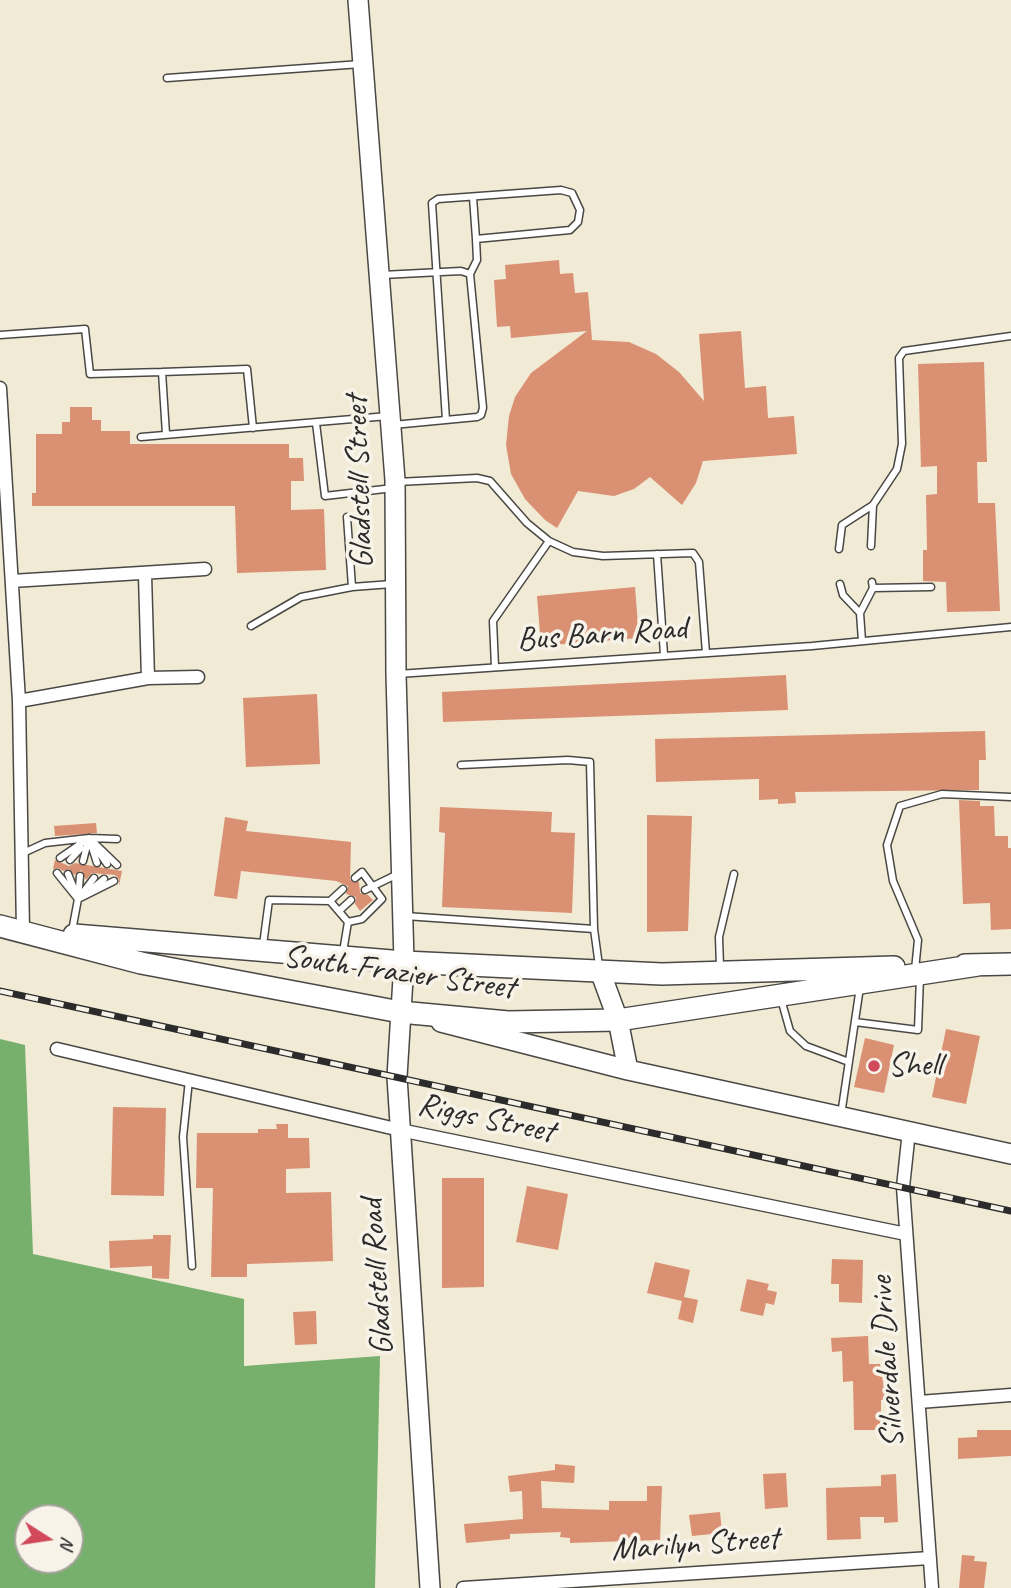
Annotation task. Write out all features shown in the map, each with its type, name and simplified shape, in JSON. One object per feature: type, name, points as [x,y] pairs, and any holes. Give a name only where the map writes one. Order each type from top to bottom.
[{"type":"main road","name":"South Frazier Street","points":[[0,926],[141,963],[400,1012],[508,1022],[618,1020],[861,984],[917,972],[1011,964]]},
{"type":"main road","name":"South Frazier Street","points":[[23,931],[404,962],[600,971],[917,972]]},
{"type":"street","name":"Gladstell Street","points":[[358,0],[395,485],[396,674],[404,962]]},
{"type":"street","points":[[0,388],[19,701],[23,931]]},
{"type":"street","points":[[12,581],[145,575],[205,569]]},
{"type":"street","points":[[145,575],[148,678]]},
{"type":"street","points":[[19,701],[148,678],[198,677]]},
{"type":"street","name":"Gladstell Road","points":[[404,962],[397,1077],[430,1588]]},
{"type":"street","points":[[600,971],[618,1020],[628,1070]]},
{"type":"street","points":[[400,1012],[628,1070],[1011,1154]]},
{"type":"street","name":"Riggs Street","points":[[57,1049],[400,1130],[906,1234]]},
{"type":"street","name":"Silverdale Drive","points":[[909,1131],[904,1187],[906,1234],[932,1588]]},
{"type":"street","points":[[919,1402],[1011,1395]]},
{"type":"street","name":"Marilyn Street","points":[[463,1588],[930,1558]]},
{"type":"lane","points":[[167,78],[363,64]]},
{"type":"lane","points":[[446,420],[432,203],[438,199],[561,190],[572,193],[580,210],[578,222],[565,232],[476,239]]},
{"type":"lane","points":[[141,437],[316,423],[477,417],[483,408],[470,274],[477,260],[473,197]]},
{"type":"lane","points":[[379,276],[461,271],[470,274]]},
{"type":"lane","points":[[0,335],[85,329],[90,374],[247,369],[253,428]]},
{"type":"lane","points":[[839,549],[842,525],[873,505],[897,469],[902,444],[899,358],[904,351],[1011,336]]},
{"type":"lane","points":[[162,372],[166,434]]},
{"type":"lane","points":[[316,423],[325,496],[395,485],[483,479],[497,486],[527,523],[549,541],[573,552],[592,556],[687,552],[696,556],[706,653]]},
{"type":"lane","points":[[871,546],[873,505]]},
{"type":"lane","points":[[347,517],[352,587]]},
{"type":"lane","points":[[495,667],[493,621],[549,541]]},
{"type":"lane","points":[[657,554],[664,655]]},
{"type":"lane","points":[[251,626],[301,597],[352,587],[396,584]]},
{"type":"lane","points":[[840,584],[843,595],[860,613]]},
{"type":"lane","points":[[862,641],[860,613],[872,585],[931,587]]},
{"type":"lane","name":"Bus Barn Road","points":[[396,674],[812,646],[1011,627]]},
{"type":"lane","points":[[461,765],[568,760],[590,762],[594,929],[600,971]]},
{"type":"lane","points":[[855,1021],[918,1030],[919,940],[893,881],[887,845],[900,806],[942,794],[1011,797]]},
{"type":"lane","points":[[60,858],[89,838]]},
{"type":"lane","points":[[70,860],[89,838]]},
{"type":"lane","points":[[83,861],[89,838]]},
{"type":"lane","points":[[89,838],[97,863]]},
{"type":"lane","points":[[89,838],[107,864]]},
{"type":"lane","points":[[89,838],[117,865]]},
{"type":"lane","points":[[21,854],[46,843],[89,838],[117,839]]},
{"type":"lane","points":[[348,922],[362,919],[382,899],[362,872],[355,878]]},
{"type":"lane","points":[[365,890],[402,872]]},
{"type":"lane","points":[[57,873],[78,899]]},
{"type":"lane","points":[[68,874],[78,899]]},
{"type":"lane","points":[[720,972],[719,937],[734,874]]},
{"type":"lane","points":[[71,935],[80,876]]},
{"type":"lane","points":[[78,899],[94,878]]},
{"type":"lane","points":[[78,899],[104,879]]},
{"type":"lane","points":[[78,899],[114,881]]},
{"type":"lane","points":[[262,951],[269,900],[330,901],[343,889]]},
{"type":"lane","points":[[339,911],[351,900]]},
{"type":"lane","points":[[330,901],[348,922],[342,957]]},
{"type":"lane","points":[[403,916],[594,929]]},
{"type":"lane","points":[[841,1116],[861,984]]},
{"type":"lane","points":[[780,997],[790,1031],[806,1046],[849,1062]]},
{"type":"lane","points":[[189,1080],[183,1137],[192,1266]]},
{"type":"green space","points":[[0,1039],[25,1045],[33,1254],[244,1299],[244,1366],[380,1356],[375,1588],[0,1588]]},
{"type":"building","points":[[559,260],[560,274],[573,273],[575,293],[588,292],[592,340],[629,342],[656,354],[679,372],[704,401],[699,334],[741,331],[745,388],[766,386],[768,418],[794,416],[797,454],[703,461],[696,483],[682,505],[650,477],[634,489],[614,496],[578,491],[557,528],[545,520],[525,499],[511,474],[506,445],[509,416],[515,397],[531,373],[587,331],[511,338],[510,326],[497,327],[494,280],[506,279],[505,265]]},
{"type":"building","points":[[984,362],[987,462],[977,462],[978,503],[995,503],[1000,611],[947,612],[946,582],[923,581],[923,550],[927,550],[926,495],[937,494],[937,466],[921,467],[918,364]]},
{"type":"building","points":[[70,407],[92,407],[92,420],[101,420],[101,431],[130,431],[130,444],[289,444],[289,458],[303,458],[304,481],[291,481],[291,510],[324,509],[326,570],[237,573],[235,506],[32,506],[32,493],[36,493],[36,434],[62,434],[62,422],[70,422]]},
{"type":"building","points":[[635,587],[639,638],[541,646],[537,596]]},
{"type":"building","points":[[786,675],[788,710],[443,722],[442,692]]},
{"type":"building","points":[[317,694],[320,764],[246,767],[243,698]]},
{"type":"building","points":[[985,731],[986,760],[979,760],[979,790],[795,792],[796,803],[778,804],[778,799],[759,800],[759,779],[656,782],[655,739]]},
{"type":"building","points":[[959,800],[980,801],[980,806],[994,806],[995,836],[1008,836],[1008,848],[1011,848],[1011,929],[991,930],[990,903],[963,904]]},
{"type":"building","points":[[440,807],[552,812],[551,832],[575,833],[572,913],[442,907],[445,833],[439,832]]},
{"type":"building","points":[[647,815],[692,816],[688,931],[647,932]]},
{"type":"building","points":[[225,817],[248,821],[246,831],[351,842],[350,880],[359,882],[360,893],[373,900],[360,911],[355,904],[356,897],[346,894],[348,886],[336,881],[241,871],[237,899],[214,896]]},
{"type":"building","points":[[96,823],[97,833],[55,836],[54,826]]},
{"type":"building","points":[[55,860],[69,866],[75,863],[122,871],[119,886],[119,879],[115,875],[92,873],[86,880],[81,870],[74,875],[69,869],[53,869]]},
{"type":"building","points":[[946,1029],[980,1036],[966,1104],[932,1097]]},
{"type":"building","name":"Shell","points":[[865,1038],[894,1045],[884,1093],[854,1087]]},
{"type":"building","points":[[113,1107],[166,1108],[164,1196],[111,1195]]},
{"type":"building","points":[[276,1124],[288,1124],[288,1138],[309,1138],[310,1168],[286,1169],[286,1193],[331,1192],[333,1261],[247,1264],[247,1277],[211,1277],[213,1188],[196,1188],[197,1133],[258,1133],[258,1129],[277,1129]]},
{"type":"building","points":[[442,1178],[484,1178],[484,1287],[442,1288]]},
{"type":"building","points":[[527,1186],[568,1194],[558,1250],[516,1242]]},
{"type":"building","points":[[153,1235],[171,1235],[169,1279],[152,1278],[152,1266],[110,1268],[109,1241],[153,1239]]},
{"type":"building","points":[[832,1259],[863,1260],[862,1303],[839,1302],[839,1284],[831,1284]]},
{"type":"building","points":[[655,1262],[690,1270],[684,1297],[698,1300],[693,1323],[678,1319],[682,1301],[647,1293]]},
{"type":"building","points":[[747,1279],[769,1284],[767,1290],[777,1292],[774,1305],[766,1303],[763,1316],[740,1311]]},
{"type":"building","points":[[316,1311],[317,1344],[295,1345],[293,1312]]},
{"type":"building","points":[[868,1336],[869,1364],[880,1364],[886,1400],[881,1400],[881,1430],[854,1430],[853,1381],[843,1382],[842,1351],[832,1352],[831,1338]]},
{"type":"building","points":[[977,1430],[1011,1430],[1011,1456],[958,1459],[958,1438],[977,1437]]},
{"type":"building","points":[[555,1464],[575,1466],[574,1483],[541,1481],[542,1508],[609,1510],[609,1501],[647,1501],[647,1486],[662,1486],[660,1540],[570,1543],[570,1538],[560,1537],[561,1532],[510,1534],[510,1539],[466,1543],[464,1524],[523,1519],[522,1491],[510,1492],[508,1476],[555,1470]]},
{"type":"building","points":[[786,1473],[788,1507],[765,1509],[763,1474]]},
{"type":"building","points":[[896,1474],[898,1522],[884,1523],[884,1517],[860,1517],[861,1539],[827,1540],[826,1488],[881,1486],[881,1475]]},
{"type":"building","points":[[720,1512],[722,1533],[692,1536],[689,1515]]},
{"type":"building","points":[[962,1555],[975,1556],[974,1561],[987,1562],[984,1588],[959,1588]]},
{"type":"railway","points":[[0,991],[1011,1211]]},
{"type":"place","name":"Shell","points":[[874,1066]]}]
